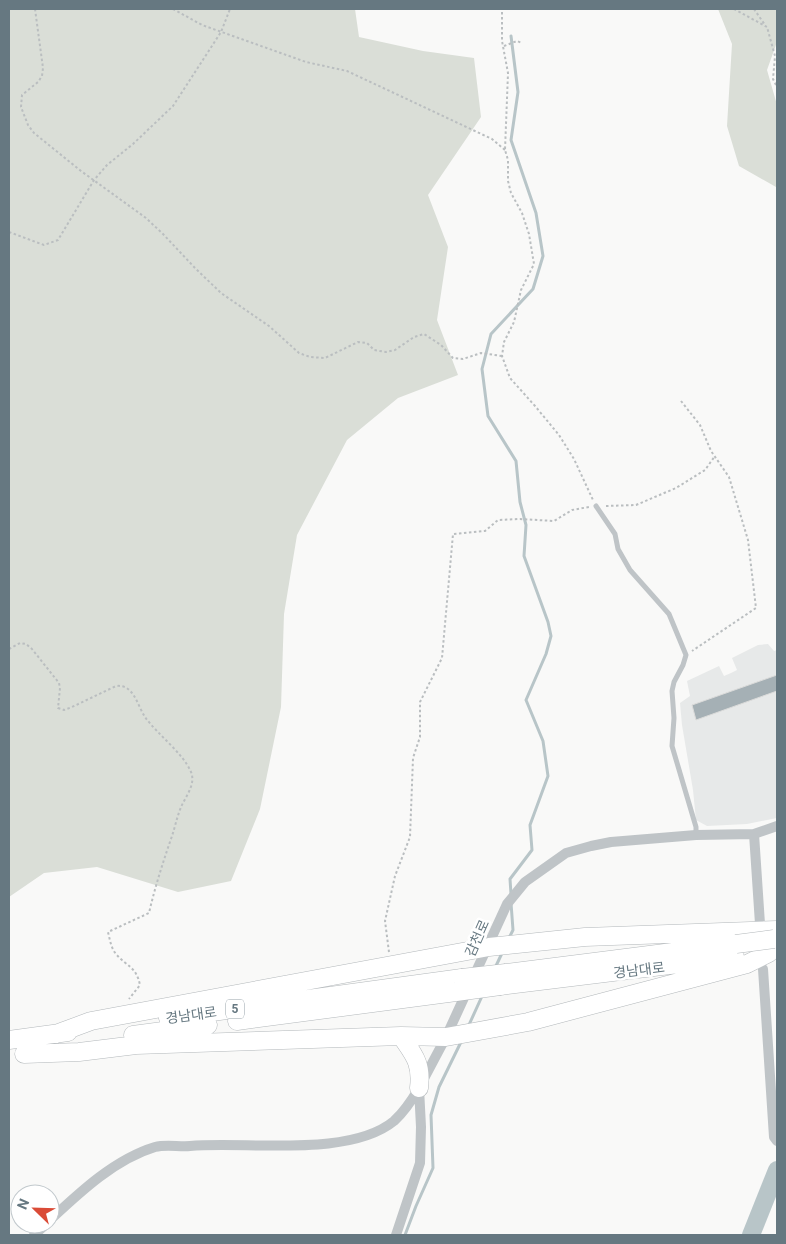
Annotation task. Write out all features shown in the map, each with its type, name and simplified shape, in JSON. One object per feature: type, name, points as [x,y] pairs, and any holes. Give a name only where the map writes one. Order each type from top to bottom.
[{"type":"highway","points":[[56,1034],[91,1021],[500,946],[585,937],[773,947]]},
{"type":"highway","name":"경남대로","points":[[503,980],[736,944],[773,947]]},
{"type":"highway","points":[[16,1054],[79,1052],[136,1045],[459,1035],[528,1022],[747,964],[773,947]]},
{"type":"highway","name":"경남대로","points":[[503,980],[773,947]]},
{"type":"highway","name":"5","points":[[459,985],[503,980]]},
{"type":"highway","name":"경남대로","points":[[9,1040],[459,985]]},
{"type":"highway","name":"경남대로","points":[[16,1054],[75,1043],[459,985]]},
{"type":"highway","points":[[401,1036],[418,1061],[420,1074],[419,1088]]},
{"type":"street","name":"감천로","points":[[60,1211],[115,1166],[156,1147],[209,1144],[286,1146],[351,1141],[370,1136],[394,1121],[409,1104],[459,1035],[500,946],[507,904],[525,882],[566,853],[611,842],[696,835],[754,834],[777,826]]},
{"type":"street","points":[[754,834],[760,924]]},
{"type":"street","points":[[773,947],[774,1137],[777,1141]]},
{"type":"street","points":[[396,1235],[420,1163],[419,1088]]},
{"type":"lane","points":[[596,506],[615,534],[618,549],[630,570],[668,614],[686,656],[672,691],[674,718],[672,746],[696,828],[696,835]]},
{"type":"path","points":[[35,9],[43,68],[42,76],[38,82],[22,95],[21,107],[24,117],[34,133],[146,218],[221,293],[269,326],[293,348],[303,355],[325,358],[358,342],[367,343],[374,350],[386,352],[394,350],[414,337],[424,334],[441,344],[454,358],[463,359],[481,353],[502,356]]},
{"type":"path","points":[[173,9],[202,25],[221,32],[306,62],[348,71],[492,139],[504,150]]},
{"type":"path","points":[[9,232],[44,246],[58,240],[94,180],[107,165],[133,144],[173,106],[221,32],[230,9]]},
{"type":"path","points":[[734,9],[766,27]]},
{"type":"path","points":[[754,9],[766,27],[774,56],[774,79],[777,87]]},
{"type":"path","points":[[502,12],[503,46],[508,73],[504,150],[508,160],[508,181],[529,234],[534,264],[520,294],[514,322],[504,342],[502,356],[510,378],[559,435],[574,458],[596,506]]},
{"type":"path","points":[[503,46],[518,41],[522,43]]},
{"type":"path","points":[[682,400],[700,425],[715,456],[729,477],[748,540],[756,608],[686,656]]},
{"type":"path","points":[[389,952],[385,921],[396,876],[410,837],[413,758],[420,737],[420,702],[442,658],[453,534],[485,531],[498,520],[554,521],[572,510],[596,506],[636,505],[676,488],[705,470],[715,456]]},
{"type":"path","points":[[9,649],[20,643],[26,644],[32,649],[58,683],[60,688],[58,708],[64,710],[116,686],[122,685],[127,687],[146,718],[185,762],[192,774],[191,787],[181,808],[157,878],[148,913],[108,932],[110,943],[117,955],[134,969],[140,985],[112,1017]]},
{"type":"shaded area","points":[[9,9],[355,9],[359,37],[423,51],[474,58],[481,117],[428,195],[448,247],[437,320],[458,375],[398,398],[347,440],[297,535],[284,614],[281,707],[260,809],[231,881],[178,892],[97,867],[44,873],[9,897]]},
{"type":"shaded area","points":[[718,9],[777,9],[777,42],[767,70],[777,105],[776,187],[739,166],[727,126],[732,44]]},
{"type":"shaded area","points":[[768,644],[774,651],[777,650],[777,818],[747,824],[707,826],[696,820],[682,725],[680,703],[690,696],[687,681],[719,666],[724,676],[731,673],[737,670],[732,658],[758,645]]},
{"type":"building","points":[[777,675],[777,691],[696,720],[692,705]]},
{"type":"waterway","points":[[511,36],[518,92],[511,140],[536,213],[543,256],[533,289],[491,334],[482,369],[488,416],[516,461],[520,502],[526,525],[524,556],[548,622],[551,636],[546,654],[526,700],[543,741],[548,776],[530,825],[532,850],[510,879],[511,894]]},
{"type":"waterway","points":[[509,938],[513,930],[511,903]]},
{"type":"waterway","points":[[495,968],[503,951]]},
{"type":"waterway","points":[[468,1027],[483,994]]},
{"type":"waterway","points":[[405,1235],[433,1168],[431,1115],[439,1087],[461,1042]]},
{"type":"waterway","points":[[751,1235],[777,1170]]}]
